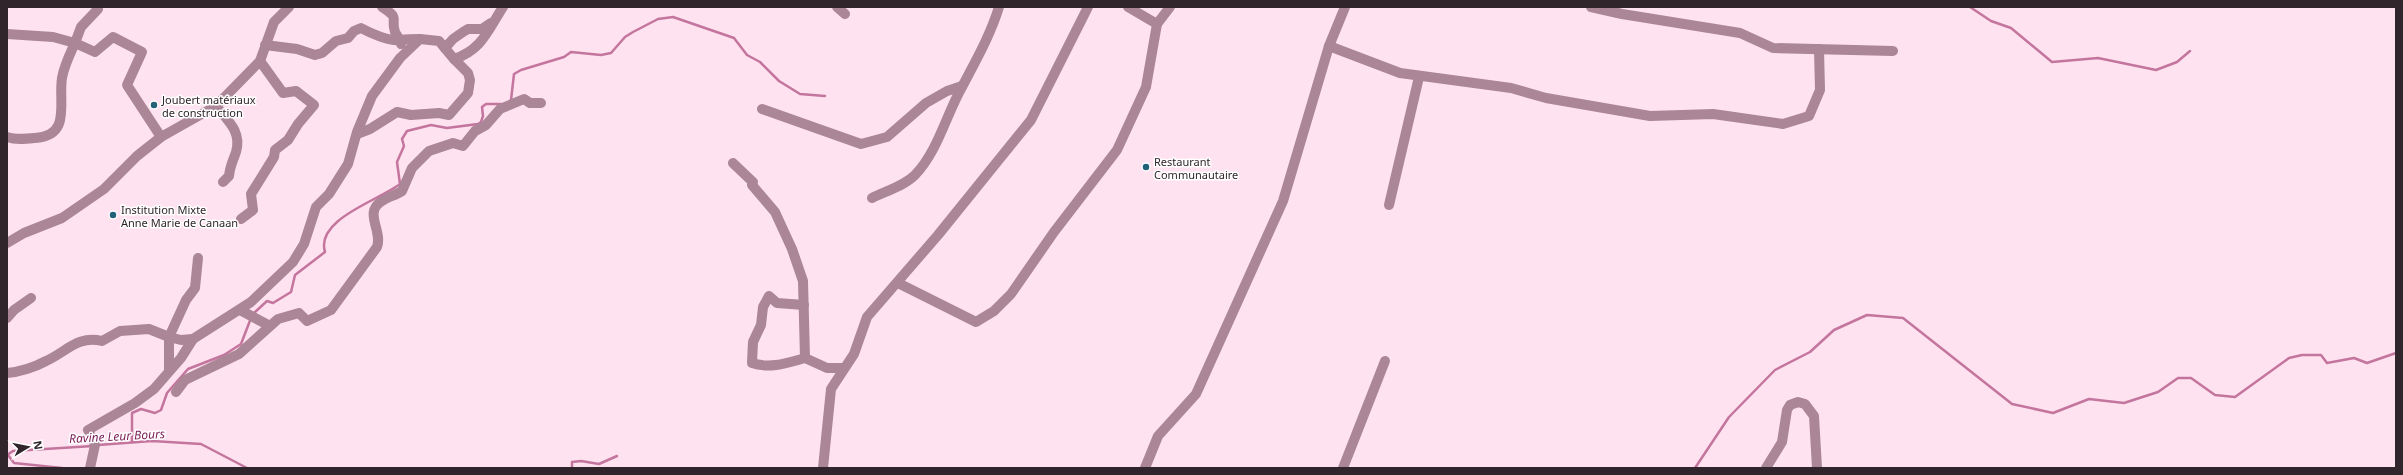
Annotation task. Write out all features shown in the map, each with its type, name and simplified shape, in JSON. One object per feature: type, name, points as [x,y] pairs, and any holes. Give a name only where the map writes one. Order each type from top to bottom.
[{"type":"street","points":[[7,137],[42,138],[51,134],[58,127],[62,117],[62,77],[81,27],[98,9],[97,7]]},
{"type":"street","points":[[7,243],[24,233],[62,218],[104,189],[137,156],[161,137],[216,106],[260,61],[274,22],[289,7]]},
{"type":"street","points":[[382,7],[393,14],[395,19],[394,28],[401,40],[400,58]]},
{"type":"street","points":[[454,59],[467,55],[474,50],[503,7]]},
{"type":"street","points":[[872,198],[904,183],[923,166],[945,124],[962,86],[975,65],[999,7]]},
{"type":"street","points":[[823,468],[828,397],[831,389],[854,354],[867,317],[898,283],[1031,120],[1088,7]]},
{"type":"street","points":[[1128,7],[1157,24]]},
{"type":"street","points":[[898,283],[976,322],[994,311],[1011,294],[1054,232],[1117,150],[1146,87],[1157,24],[1170,7]]},
{"type":"street","points":[[1145,468],[1158,436],[1196,394],[1283,201],[1329,46],[1345,7]]},
{"type":"street","points":[[1591,7],[1622,14],[1740,33],[1773,48],[1893,51]]},
{"type":"street","points":[[446,48],[453,39],[468,29],[482,29],[495,21]]},
{"type":"street","points":[[265,45],[297,49],[315,55],[322,53],[336,40],[348,38],[354,31],[361,28],[379,36],[401,40],[406,38],[435,39],[446,48],[454,59],[468,72],[470,80],[468,93],[449,115],[439,112],[411,115],[397,112],[380,123],[357,134]]},
{"type":"street","points":[[7,34],[53,37],[74,43],[95,52],[113,37],[142,52],[127,85],[161,137]]},
{"type":"street","points":[[90,468],[95,446],[88,430],[142,398],[154,389],[181,358],[193,339],[240,310],[262,293],[297,256],[304,244],[316,207],[329,194],[348,164],[357,134],[372,96],[400,58],[420,39]]},
{"type":"street","points":[[1329,46],[1400,73],[1419,77],[1511,88],[1546,98],[1650,116],[1712,114],[1783,124],[1808,116],[1820,90],[1819,49]]},
{"type":"street","points":[[241,219],[253,210],[251,194],[274,157],[275,150],[288,140],[298,124],[314,105],[296,92],[283,94],[260,61]]},
{"type":"street","points":[[1389,205],[1419,77]]},
{"type":"street","points":[[762,109],[861,144],[887,136],[926,103],[947,91],[962,86]]},
{"type":"street","points":[[176,392],[185,380],[239,354],[278,319],[299,313],[307,321],[331,310],[377,247],[379,242],[373,216],[374,209],[384,199],[402,191],[412,168],[429,152],[453,143],[463,146],[475,130],[486,125],[500,109],[524,100],[530,103],[541,103]]},
{"type":"street","points":[[216,106],[237,134],[238,144],[230,165],[229,176],[223,182]]},
{"type":"street","points":[[733,163],[753,182],[752,185],[775,212],[785,233],[803,282],[805,358]]},
{"type":"street","points":[[169,370],[169,337],[186,300],[196,288],[198,258]]},
{"type":"street","points":[[804,305],[777,303],[769,296],[763,307],[761,325],[753,342],[752,363],[762,366],[776,365],[805,358],[827,368],[844,368]]},
{"type":"street","points":[[7,318],[14,310],[31,298]]},
{"type":"street","points":[[240,310],[270,326]]},
{"type":"street","points":[[7,373],[46,361],[75,342],[95,339],[102,341],[120,331],[149,329],[181,340],[193,339]]},
{"type":"street","points":[[1343,468],[1385,360]]},
{"type":"street","points":[[1766,468],[1782,442],[1787,410],[1790,404],[1798,402],[1805,404],[1814,416],[1817,468]]},
{"type":"waterway","points":[[1970,7],[1991,21],[2011,28],[2052,62],[2098,58],[2156,70],[2177,62],[2190,51]]},
{"type":"waterway","points":[[511,100],[514,74],[521,70],[564,57],[571,52],[601,55],[611,53],[625,37],[633,32],[658,19],[673,17],[734,38],[747,55],[760,62],[779,81],[800,94],[825,96]]},
{"type":"waterway","points":[[253,314],[267,301],[273,303],[291,292],[295,275],[325,252],[325,240],[330,230],[339,220],[400,184],[397,162],[404,146],[402,139],[407,131],[431,125],[447,128],[478,124],[481,122],[483,116],[482,107],[486,104],[501,104]]},
{"type":"waterway","points":[[1695,468],[1729,417],[1775,370],[1810,352],[1834,330],[1867,315],[1903,318],[2012,404],[2053,413],[2089,399],[2124,403],[2158,392],[2178,378],[2191,378],[2215,395],[2235,397],[2289,358],[2302,355],[2321,355],[2327,363],[2354,358],[2367,363],[2396,353]]},
{"type":"waterway","points":[[132,442],[132,413],[141,409],[155,413],[161,410],[167,393],[188,369],[224,355],[241,344],[251,318]]},
{"type":"waterway","name":"Ravine Leur Bours","points":[[98,445],[152,441],[201,444],[247,468]]},
{"type":"waterway","name":"Ravine Leur Bours","points":[[7,455],[13,451],[93,446]]},
{"type":"waterway","points":[[8,455],[14,463],[62,468]]},
{"type":"waterway","points":[[572,468],[572,462],[581,461],[599,464],[617,456]]},
{"type":"place","name":"Joubert matériaux de construction","points":[[154,105]]},
{"type":"place","name":"Restaurant Communautaire","points":[[1146,167]]},
{"type":"place","name":"Institution Mixte Anne Marie de Canaan","points":[[113,215]]}]
